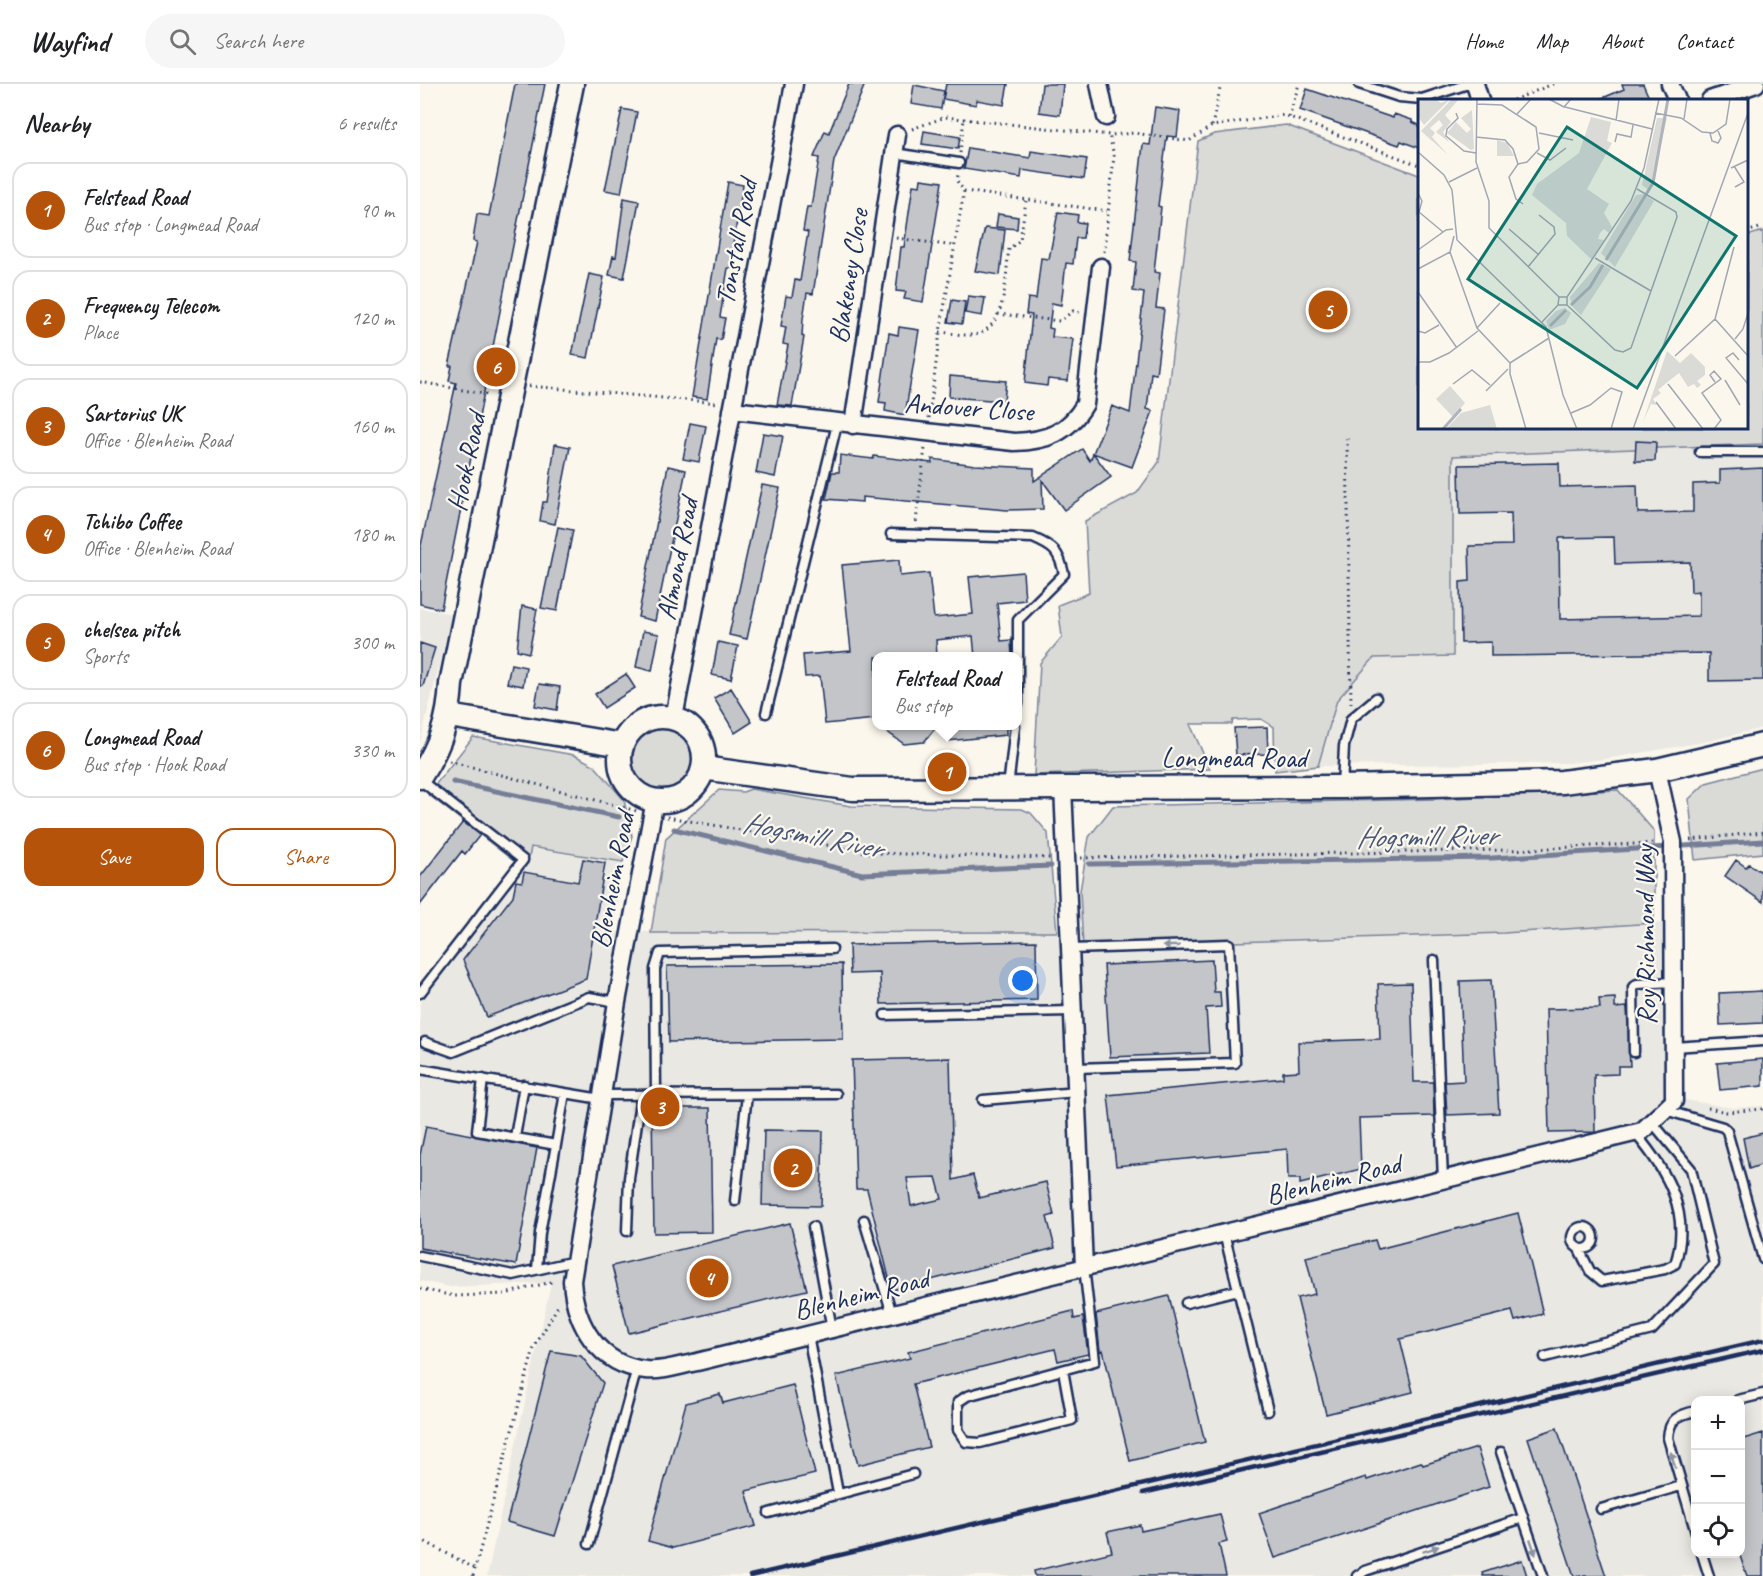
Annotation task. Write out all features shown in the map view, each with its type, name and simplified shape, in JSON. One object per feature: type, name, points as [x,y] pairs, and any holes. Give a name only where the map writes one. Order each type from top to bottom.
[{"type":"street","name":"Hook Road","points":[[420,778],[431,760],[449,716],[451,684],[572,84]]},
{"type":"street","name":"Tonstall Road","points":[[733,407],[794,84]]},
{"type":"street","points":[[1099,84],[1106,117]]},
{"type":"street","points":[[1475,84],[1480,99]]},
{"type":"street","points":[[1670,84],[1677,99]]},
{"type":"street","points":[[1713,99],[1756,84]]},
{"type":"street","name":"Blakeney Close","points":[[845,424],[881,236],[897,135]]},
{"type":"street","name":"Andover Close","points":[[733,407],[845,424],[1014,442],[1049,439],[1077,419],[1085,404],[1101,267]]},
{"type":"street","name":"Almond Road","points":[[674,718],[733,407]]},
{"type":"street","points":[[449,716],[622,745]]},
{"type":"street","points":[[658,716],[674,718],[687,724],[700,740],[704,755],[704,768],[698,782],[689,792],[676,799],[655,801],[641,795],[623,776],[620,762],[622,745],[628,732],[644,720],[658,716]]},
{"type":"street","name":"Longmead Road","points":[[704,768],[853,789],[1342,787],[1562,782],[1657,770],[1763,745]]},
{"type":"street","name":"Roy Richmond Way","points":[[1657,770],[1673,842],[1674,1047],[1670,1106]]},
{"type":"street","points":[[1064,787],[1084,1267]]},
{"type":"street","name":"Blenheim Road","points":[[655,801],[617,1002],[572,1281],[574,1302],[580,1323],[592,1341],[605,1354],[637,1368],[647,1371],[697,1362],[1642,1131],[1670,1106]]},
{"type":"lane","points":[[1359,84],[1399,97],[1422,99],[1468,84]]},
{"type":"lane","points":[[894,153],[959,163]]},
{"type":"lane","points":[[766,713],[845,424]]},
{"type":"lane","points":[[1700,452],[1763,452]]},
{"type":"lane","points":[[891,534],[1033,538],[1053,547],[1061,560],[1064,574],[1018,620],[1018,652]]},
{"type":"lane","points":[[1342,787],[1344,746],[1351,719],[1376,698]]},
{"type":"lane","points":[[1007,789],[1014,730]]},
{"type":"lane","points":[[420,778],[522,860],[420,993]]},
{"type":"lane","points":[[1071,949],[1229,944],[1234,1063],[1076,1068]]},
{"type":"lane","points":[[656,1095],[655,969],[660,953],[832,949]]},
{"type":"lane","points":[[1434,960],[1443,1180]]},
{"type":"lane","points":[[1634,1052],[1633,987],[1637,984],[1673,982]]},
{"type":"lane","points":[[425,1042],[453,1052],[589,997],[617,1002]]},
{"type":"lane","points":[[885,1015],[1073,1011]]},
{"type":"lane","points":[[1674,1047],[1763,1041]]},
{"type":"lane","points":[[420,1069],[602,1097],[836,1094]]},
{"type":"lane","points":[[483,1079],[477,1131],[556,1145]]},
{"type":"lane","points":[[515,1137],[524,1085]]},
{"type":"lane","points":[[983,1100],[1077,1092]]},
{"type":"lane","points":[[537,1269],[540,1233],[565,1093]]},
{"type":"lane","points":[[627,1231],[628,1178],[641,1095]]},
{"type":"lane","points":[[735,1202],[747,1095]]},
{"type":"lane","points":[[1670,1106],[1723,1126],[1728,1131],[1763,1258]]},
{"type":"lane","points":[[1545,1357],[1652,1330],[1714,1264],[1691,1168],[1652,1122]]},
{"type":"lane","points":[[1579,1249],[1590,1271],[1602,1281],[1665,1269],[1675,1264],[1681,1229],[1677,1207],[1667,1176],[1634,1133]]},
{"type":"lane","points":[[864,1220],[892,1314]]},
{"type":"lane","points":[[813,1227],[832,1329]]},
{"type":"lane","points":[[1224,1233],[1268,1411]]},
{"type":"lane","points":[[420,1256],[513,1275],[575,1261]]},
{"type":"lane","points":[[1063,1370],[1072,1420],[980,1443],[966,1443],[958,1430],[958,1402],[967,1396],[1095,1361],[1084,1267]]},
{"type":"lane","points":[[1186,1302],[1238,1290]]},
{"type":"lane","points":[[808,1335],[838,1493]]},
{"type":"lane","points":[[589,1544],[637,1368]]},
{"type":"lane","points":[[1745,1399],[1763,1394]]},
{"type":"lane","points":[[1691,1412],[1674,1418],[1669,1426],[1671,1453],[1691,1520]]},
{"type":"lane","points":[[1501,1452],[1543,1576]]},
{"type":"lane","points":[[769,1513],[913,1474]]},
{"type":"lane","points":[[1601,1509],[1681,1486]]},
{"type":"lane","points":[[1357,1576],[1365,1571],[1523,1518]]},
{"type":"lane","points":[[1704,1558],[1709,1576]]},
{"type":"path","points":[[1212,126],[1221,84]]},
{"type":"path","points":[[1289,117],[1299,84]]},
{"type":"path","points":[[1516,99],[1553,84]]},
{"type":"path","points":[[897,135],[945,117],[1110,135],[1134,133],[1189,141],[1212,126],[1284,115],[1418,165]]},
{"type":"path","points":[[1101,267],[1108,232],[1107,211],[1114,156],[1106,117]]},
{"type":"path","points":[[914,534],[940,332],[964,191],[957,181],[964,119]]},
{"type":"path","points":[[964,191],[1107,211]]},
{"type":"path","points":[[940,332],[977,334],[987,329],[998,314],[1009,249],[1020,240],[1026,201]]},
{"type":"path","points":[[1748,231],[1763,227]]},
{"type":"path","points":[[881,236],[954,246]]},
{"type":"path","points":[[998,314],[1060,321],[1073,311],[1095,318]]},
{"type":"path","points":[[420,382],[511,392],[733,407]]},
{"type":"path","points":[[1347,438],[1351,719]]},
{"type":"path","points":[[1706,1108],[1727,1113],[1763,1110]]},
{"type":"path","points":[[420,1289],[455,1296],[505,1294],[548,1281],[572,1281],[534,1348],[473,1576]]},
{"type":"path","points":[[420,1539],[474,1568]]},
{"type":"shaded area","points":[[1286,125],[1418,175],[1418,429],[1748,429],[1748,236],[1763,231],[1763,728],[1704,742],[1606,759],[1568,763],[1318,766],[1275,771],[1274,727],[1261,719],[1233,720],[1232,724],[1190,724],[1210,769],[1034,775],[1040,663],[1062,637],[1058,605],[1089,593],[1085,521],[1137,493],[1159,462],[1198,141],[1214,134]]},
{"type":"shaded area","points":[[1286,125],[1418,175],[1418,429],[1748,429],[1748,236],[1763,231],[1763,444],[1453,456],[1453,656],[1374,658],[1337,700],[1318,766],[1275,771],[1274,727],[1261,719],[1233,720],[1232,724],[1190,724],[1210,769],[1034,775],[1040,663],[1062,637],[1058,605],[1089,593],[1085,521],[1137,493],[1159,462],[1198,141],[1214,134]]},
{"type":"shaded area","points":[[420,608],[452,614],[420,743]]},
{"type":"shaded area","points":[[661,723],[681,729],[691,739],[697,759],[691,779],[681,789],[661,795],[641,789],[631,779],[625,759],[631,739],[641,729]]},
{"type":"shaded area","points":[[473,737],[574,755],[594,765],[624,800],[632,836],[623,862],[531,847],[528,863],[515,862],[428,794]]},
{"type":"shaded area","points":[[1763,768],[1763,853],[1695,860],[1689,799],[1706,783]]},
{"type":"shaded area","points":[[751,789],[851,806],[1022,809],[1031,813],[1048,833],[1057,932],[651,933],[666,838],[719,790],[743,792]]},
{"type":"shaded area","points":[[1618,790],[1654,831],[1654,923],[1504,933],[1083,947],[1080,891],[1089,837],[1113,806],[1437,799]]},
{"type":"shaded area","points":[[530,846],[623,862],[612,932],[1057,932],[1084,947],[1504,933],[1677,922],[1680,1099],[1732,1108],[1763,1106],[1763,1576],[487,1576],[551,1283],[450,1287],[420,1281],[420,1003],[528,863]]},
{"type":"building","points":[[515,84],[545,84],[441,609],[420,604],[420,550],[456,383],[449,381],[452,366],[449,366],[477,242],[473,241],[477,214],[489,216]]},
{"type":"building","points":[[849,84],[865,84],[834,161],[813,294],[807,293],[803,319],[802,336],[804,337],[792,406],[777,405],[788,345],[783,344],[786,327],[781,326],[786,296],[792,297],[795,280],[800,281],[808,232],[803,231],[807,207],[811,207],[819,158],[814,157],[825,131],[829,133]]},
{"type":"building","points":[[946,84],[1008,84],[1004,105],[977,100],[976,105],[943,99]]},
{"type":"building","points":[[1042,84],[1063,84],[1060,115],[1039,112]]},
{"type":"building","points":[[1622,84],[1643,84],[1650,99],[1600,99],[1624,89]]},
{"type":"building","points":[[914,85],[944,91],[941,109],[911,104]]},
{"type":"building","points":[[1307,89],[1393,118],[1394,114],[1418,125],[1418,148],[1401,141],[1399,145],[1300,110]]},
{"type":"building","points":[[1155,107],[1180,111],[1177,137],[1167,136],[1158,206],[1161,207],[1154,272],[1160,273],[1156,308],[1164,309],[1156,374],[1151,373],[1147,409],[1153,411],[1132,467],[1093,453],[1112,406],[1130,413],[1144,293],[1133,291],[1136,262],[1130,261],[1143,144],[1150,145]]},
{"type":"building","points":[[622,109],[637,112],[621,193],[605,190]]},
{"type":"building","points":[[924,131],[960,137],[958,149],[922,144]]},
{"type":"building","points":[[968,148],[1030,158],[1031,151],[1087,159],[1084,179],[1022,170],[1021,178],[964,169]]},
{"type":"building","points":[[921,179],[942,182],[923,302],[904,299],[906,292],[896,291],[901,247],[904,247],[913,185],[920,186]]},
{"type":"building","points":[[728,182],[743,185],[733,245],[736,245],[733,268],[728,268],[720,317],[725,318],[721,340],[716,339],[707,399],[692,397]]},
{"type":"building","points":[[624,198],[639,201],[624,278],[609,275],[613,256],[616,257]]},
{"type":"building","points":[[1058,212],[1078,215],[1077,222],[1085,223],[1083,238],[1076,238],[1073,264],[1066,263],[1061,305],[1052,303],[1049,328],[1053,329],[1052,337],[1073,339],[1068,381],[1048,379],[1047,386],[1025,383],[1032,315],[1026,314],[1028,298],[1036,299],[1041,258],[1049,259]]},
{"type":"building","points":[[998,214],[1018,217],[1017,229],[996,227]]},
{"type":"building","points":[[985,228],[1005,230],[1000,275],[975,271]]},
{"type":"building","points":[[589,274],[604,277],[588,358],[572,355]]},
{"type":"building","points":[[968,296],[985,298],[982,316],[965,313]]},
{"type":"building","points":[[952,300],[965,302],[962,324],[948,322]]},
{"type":"building","points":[[899,327],[919,330],[905,415],[885,411],[886,403],[879,402],[889,333],[898,335]]},
{"type":"building","points":[[950,376],[1006,381],[1004,401],[949,397]]},
{"type":"building","points":[[690,423],[706,426],[699,462],[683,459]]},
{"type":"building","points":[[763,433],[783,436],[775,477],[756,473]]},
{"type":"building","points":[[1636,441],[1656,442],[1655,461],[1635,461]]},
{"type":"building","points":[[555,444],[570,447],[555,524],[540,521],[543,502],[547,502]]},
{"type":"building","points":[[1082,449],[1090,461],[1093,453],[1111,477],[1064,510],[1042,480],[1043,509],[1007,510],[862,497],[862,502],[826,499],[832,472],[839,472],[840,455],[873,459],[874,456],[932,463],[932,459],[975,465],[1034,468],[1034,481]]},
{"type":"building","points":[[1559,463],[1560,487],[1637,485],[1638,513],[1693,512],[1693,484],[1720,483],[1720,470],[1763,468],[1763,680],[1709,681],[1709,653],[1491,656],[1491,642],[1461,643],[1460,582],[1470,581],[1469,546],[1512,545],[1511,513],[1460,514],[1459,465]],"holes":[[[1614,537],[1615,564],[1690,562],[1691,592],[1699,591],[1699,616],[1560,619],[1559,538]]]},
{"type":"building","points":[[668,466],[686,470],[655,621],[638,617]]},
{"type":"building","points":[[762,485],[780,488],[747,639],[729,635]]},
{"type":"building","points":[[558,527],[573,530],[557,611],[541,608]]},
{"type":"building","points":[[899,560],[900,576],[929,573],[934,618],[973,614],[969,577],[1023,572],[1025,600],[997,603],[1001,641],[1011,640],[1012,652],[975,652],[973,636],[936,640],[937,652],[872,652],[872,719],[825,724],[820,676],[805,677],[803,655],[851,651],[842,565]]},
{"type":"building","points":[[522,606],[537,609],[529,653],[517,650]]},
{"type":"building","points":[[643,631],[659,634],[652,671],[636,667]]},
{"type":"building","points":[[718,642],[738,646],[731,679],[712,675]]},
{"type":"building","points":[[420,643],[435,648],[423,686],[420,686]]},
{"type":"building","points":[[511,664],[526,667],[523,686],[507,683]]},
{"type":"building","points":[[626,674],[635,688],[604,708],[595,694]]},
{"type":"building","points":[[539,684],[560,687],[557,710],[535,706]]},
{"type":"building","points":[[731,688],[752,722],[735,733],[714,698]]},
{"type":"building","points":[[1267,727],[1268,754],[1236,755],[1234,728]]},
{"type":"building","points":[[885,730],[934,730],[924,742],[904,744]]},
{"type":"building","points":[[946,730],[1006,730],[1006,735],[947,741]]},
{"type":"building","points":[[463,822],[480,835],[465,854],[462,851],[420,905],[420,877]]},
{"type":"building","points":[[583,859],[605,863],[586,979],[487,1017],[463,960],[513,896],[516,881],[522,882],[524,872],[578,882]]},
{"type":"building","points":[[1736,860],[1746,867],[1749,864],[1763,873],[1763,902],[1725,876]]},
{"type":"building","points":[[1036,941],[1037,1000],[881,1004],[880,973],[850,974],[849,945]]},
{"type":"building","points":[[1212,960],[1214,992],[1220,992],[1221,1007],[1206,1008],[1209,1053],[1110,1057],[1104,965]]},
{"type":"building","points":[[842,964],[843,1039],[669,1042],[667,966]]},
{"type":"building","points":[[1491,980],[1499,1113],[1447,1115],[1445,1082],[1464,1081],[1460,981]]},
{"type":"building","points":[[1411,983],[1414,1082],[1433,1082],[1434,1116],[1359,1118],[1361,1169],[1300,1184],[1300,1179],[1288,1179],[1287,1149],[1116,1166],[1108,1095],[1283,1078],[1283,1072],[1299,1071],[1298,1042],[1380,1039],[1378,984]]},
{"type":"building","points":[[1763,991],[1763,1023],[1720,1025],[1719,993]]},
{"type":"building","points":[[1615,998],[1615,1008],[1627,1007],[1630,1066],[1618,1066],[1618,1074],[1594,1075],[1595,1132],[1549,1133],[1546,1009],[1600,1008],[1599,999]]},
{"type":"building","points":[[950,1058],[953,1180],[973,1175],[979,1198],[1046,1182],[1054,1215],[1047,1217],[1055,1248],[892,1290],[867,1189],[856,1189],[852,1060]],"holes":[[[936,1177],[942,1199],[911,1206],[907,1178]]]},
{"type":"building","points":[[1763,1059],[1763,1086],[1720,1090],[1717,1063]]},
{"type":"building","points":[[652,1108],[710,1108],[712,1232],[654,1233]]},
{"type":"building","points":[[426,1126],[537,1148],[516,1265],[420,1248],[420,1155]]},
{"type":"building","points":[[764,1130],[823,1131],[821,1206],[762,1205]]},
{"type":"building","points":[[1763,1133],[1763,1164],[1749,1169],[1743,1138]]},
{"type":"building","points":[[1518,1213],[1543,1314],[1515,1321],[1512,1311],[1400,1339],[1413,1392],[1326,1414],[1297,1298],[1315,1294],[1306,1257],[1375,1240],[1378,1249]]},
{"type":"building","points":[[790,1223],[807,1290],[629,1333],[612,1266]]},
{"type":"building","points":[[1169,1296],[1205,1442],[1130,1461],[1103,1350],[1100,1351],[1096,1314]]},
{"type":"building","points":[[1073,1311],[1074,1319],[1083,1317],[1088,1354],[1058,1361],[1055,1349],[913,1384],[929,1447],[858,1465],[836,1376],[910,1358],[908,1352]]},
{"type":"building","points":[[551,1351],[581,1356],[603,1383],[555,1536],[507,1522]]},
{"type":"building","points":[[793,1385],[815,1474],[746,1491],[756,1526],[673,1548],[648,1541],[686,1403],[720,1394],[723,1403]]},
{"type":"building","points":[[1557,1428],[1606,1576],[1574,1576],[1528,1438]]},
{"type":"building","points":[[1763,1433],[1763,1576],[1747,1576],[1741,1558],[1745,1558],[1745,1438]]},
{"type":"building","points":[[1477,1448],[1489,1487],[1275,1558],[1259,1513],[1366,1477],[1367,1480],[1421,1462],[1423,1465]]},
{"type":"building","points":[[1220,1514],[1227,1542],[1219,1544],[1226,1576],[1035,1576],[1034,1571],[1112,1552],[1107,1532],[1140,1525],[1141,1531]]},
{"type":"building","points":[[1522,1560],[1527,1576],[1483,1576],[1482,1573]]},
{"type":"waterway","name":"Hogsmill River","points":[[453,782],[619,817]]},
{"type":"waterway","name":"Hogsmill River","points":[[674,829],[862,874],[1051,866]]},
{"type":"waterway","name":"Hogsmill River","points":[[1089,864],[1492,858],[1763,841]]},
{"type":"railway","points":[[750,1576],[1763,1340]]},
{"type":"railway","points":[[1143,1493],[1763,1350]]},
{"type":"place","name":"chelsea pitch","points":[[1328,310]]},
{"type":"place","name":"Longmead Road","points":[[496,367]]},
{"type":"place","name":"Felstead Road","points":[[947,772]]},
{"type":"place","name":"Sartorius UK","points":[[660,1107]]},
{"type":"place","name":"Frequency Telecom","points":[[793,1168]]},
{"type":"place","name":"Tchibo Coffee","points":[[709,1278]]}]
